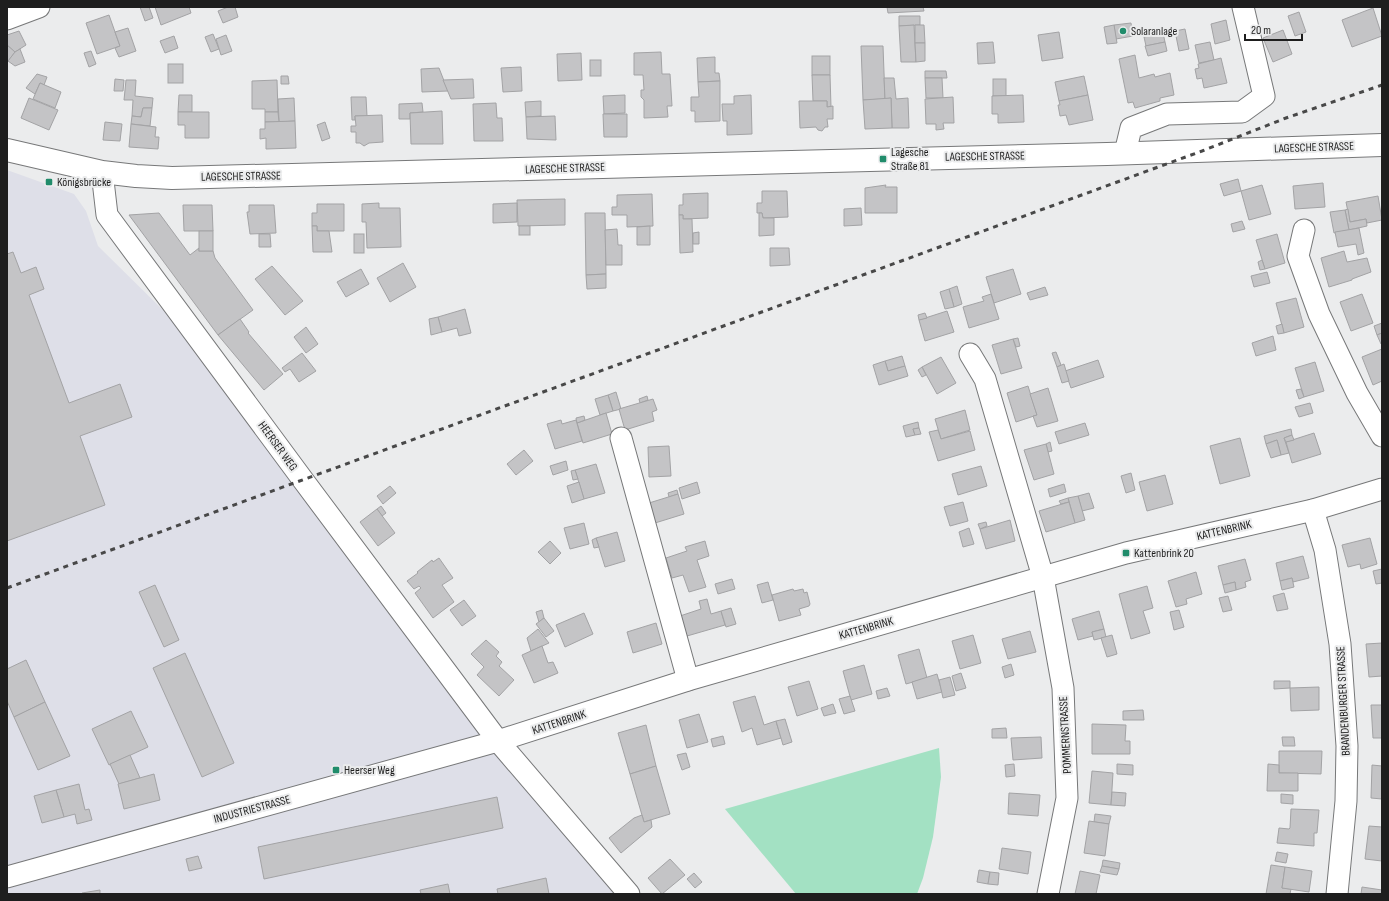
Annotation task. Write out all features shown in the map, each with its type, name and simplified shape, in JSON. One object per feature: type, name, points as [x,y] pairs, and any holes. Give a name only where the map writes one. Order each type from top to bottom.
[{"type":"street","points":[[7,19],[39,7]]},
{"type":"street","points":[[1125,153],[1131,128],[1167,114],[1242,112],[1264,96],[1243,7]]},
{"type":"street","name":"LAGESCHE STRASSE","points":[[7,150],[102,172],[172,178],[1382,145]]},
{"type":"street","name":"HEERSER WEG","points":[[102,172],[107,215],[498,741],[629,894]]},
{"type":"street","points":[[1304,230],[1298,256],[1319,314],[1357,393],[1382,436]]},
{"type":"street","points":[[970,354],[985,379],[1044,577]]},
{"type":"street","points":[[621,438],[688,680]]},
{"type":"street","name":"KATTENBRINK","points":[[498,741],[688,680],[1126,552],[1313,510],[1382,490]]},
{"type":"street","name":"BRANDENBURGER STRASSE","points":[[1313,510],[1325,550],[1340,644],[1347,746],[1346,801],[1336,894]]},
{"type":"street","name":"POMMERNSTRASSE","points":[[1044,577],[1063,688],[1067,798],[1048,894]]},
{"type":"street","name":"INDUSTRIESTRASSE","points":[[7,877],[498,741]]},
{"type":"shaded area","points":[[7,170],[74,194],[86,211],[98,246],[168,315],[617,894],[7,894]]},
{"type":"green space","points":[[939,748],[941,777],[933,837],[923,878],[917,894],[796,894],[725,809]]},
{"type":"building","points":[[140,7],[149,7],[153,18],[145,21]]},
{"type":"building","points":[[155,7],[189,7],[191,13],[161,25]]},
{"type":"building","points":[[228,7],[235,7],[238,17],[223,23],[218,11]]},
{"type":"building","points":[[887,7],[923,7],[924,11],[888,13]]},
{"type":"building","points":[[1373,8],[1382,36],[1352,47],[1342,20]]},
{"type":"building","points":[[1299,12],[1306,32],[1295,36],[1288,16]]},
{"type":"building","points":[[109,15],[120,46],[97,54],[86,23]]},
{"type":"building","points":[[899,16],[920,16],[920,25],[899,26]]},
{"type":"building","points":[[1226,20],[1230,40],[1215,44],[1211,24]]},
{"type":"building","name":"Solaranlage","points":[[1131,23],[1133,36],[1116,39],[1114,25]]},
{"type":"building","points":[[914,25],[916,62],[901,62],[899,26]]},
{"type":"building","points":[[915,25],[924,25],[925,43],[915,43]]},
{"type":"building","points":[[1114,25],[1117,43],[1107,44],[1104,27]]},
{"type":"building","points":[[128,28],[136,51],[119,57],[115,48],[120,46],[115,32]]},
{"type":"building","points":[[1185,29],[1189,49],[1179,51],[1175,31]]},
{"type":"building","points":[[1283,30],[1292,54],[1273,62],[1263,38]]},
{"type":"building","points":[[19,31],[26,45],[15,52],[7,45],[7,35]]},
{"type":"building","points":[[1059,32],[1063,58],[1042,61],[1038,35]]},
{"type":"building","points":[[1163,33],[1165,42],[1146,46],[1144,37]]},
{"type":"building","points":[[213,34],[219,49],[211,52],[205,37]]},
{"type":"building","points":[[226,35],[232,51],[221,55],[216,39]]},
{"type":"building","points":[[174,36],[178,48],[165,53],[160,41]]},
{"type":"building","points":[[993,42],[995,63],[978,64],[977,43]]},
{"type":"building","points":[[1165,42],[1167,51],[1148,56],[1145,46]]},
{"type":"building","points":[[1210,42],[1214,60],[1199,63],[1195,45]]},
{"type":"building","points":[[915,43],[925,43],[925,61],[916,62]]},
{"type":"building","points":[[7,45],[15,52],[7,63]]},
{"type":"building","points":[[861,46],[883,46],[885,99],[863,100]]},
{"type":"building","points":[[20,49],[25,62],[15,66],[8,61],[15,52]]},
{"type":"building","points":[[91,51],[96,64],[89,67],[84,53]]},
{"type":"building","points":[[661,52],[662,74],[670,74],[672,106],[667,106],[668,117],[644,118],[644,100],[641,97],[641,90],[644,90],[643,75],[634,75],[634,53]]},
{"type":"building","points":[[581,53],[582,80],[558,81],[557,54]]},
{"type":"building","points":[[1135,55],[1139,78],[1154,74],[1155,77],[1170,73],[1174,95],[1160,98],[1160,101],[1135,108],[1133,102],[1128,103],[1119,59]]},
{"type":"building","points":[[812,56],[830,56],[830,75],[812,75]]},
{"type":"building","points":[[715,57],[715,73],[719,73],[720,81],[698,82],[697,58]]},
{"type":"building","points":[[1221,58],[1227,83],[1204,88],[1202,78],[1197,79],[1195,69],[1199,68],[1198,64]]},
{"type":"building","points":[[590,60],[601,60],[601,76],[590,76]]},
{"type":"building","points":[[168,64],[183,64],[183,83],[168,83]]},
{"type":"building","points":[[521,67],[522,91],[503,92],[501,68]]},
{"type":"building","points":[[439,68],[448,91],[422,92],[421,69]]},
{"type":"building","points":[[925,71],[946,71],[947,78],[925,78]]},
{"type":"building","points":[[37,74],[47,77],[44,85],[40,83],[35,94],[26,88]]},
{"type":"building","points":[[812,75],[830,75],[831,107],[827,107],[827,101],[813,101]]},
{"type":"building","points":[[281,76],[288,76],[289,84],[281,84]]},
{"type":"building","points":[[1084,76],[1088,95],[1059,101],[1055,82]]},
{"type":"building","points":[[884,78],[894,78],[896,99],[908,98],[909,128],[892,128],[891,98],[885,99]]},
{"type":"building","points":[[925,78],[942,78],[943,98],[926,98]]},
{"type":"building","points":[[115,79],[124,80],[123,91],[114,91]]},
{"type":"building","points":[[473,79],[474,98],[451,99],[443,80]]},
{"type":"building","points":[[993,79],[1006,79],[1006,96],[993,96]]},
{"type":"building","points":[[126,80],[136,80],[135,96],[153,98],[152,108],[143,108],[141,117],[132,116],[133,100],[124,100]]},
{"type":"building","points":[[277,80],[278,112],[265,112],[265,109],[252,109],[252,81]]},
{"type":"building","points":[[720,81],[720,121],[695,122],[695,111],[691,111],[691,97],[699,97],[698,82]]},
{"type":"building","points":[[40,83],[61,92],[55,108],[33,99]]},
{"type":"building","points":[[179,95],[192,95],[192,112],[178,112]]},
{"type":"building","points":[[625,95],[625,113],[604,114],[603,96]]},
{"type":"building","points":[[751,95],[752,134],[727,135],[727,121],[723,121],[722,104],[734,104],[734,96]]},
{"type":"building","points":[[1023,95],[1024,122],[998,123],[998,114],[992,114],[992,96]]},
{"type":"building","points":[[1088,95],[1093,120],[1069,125],[1066,115],[1060,116],[1058,105],[1060,105],[1059,101]]},
{"type":"building","points":[[351,97],[366,97],[367,116],[355,116],[355,120],[352,120]]},
{"type":"building","points":[[953,97],[954,123],[943,123],[944,129],[936,130],[936,124],[926,124],[925,99]]},
{"type":"building","points":[[29,98],[58,110],[49,130],[21,118]]},
{"type":"building","points":[[294,98],[295,121],[279,122],[278,99]]},
{"type":"building","points":[[891,98],[892,128],[865,129],[863,100]]},
{"type":"building","points":[[541,101],[541,116],[526,117],[525,102]]},
{"type":"building","points":[[799,101],[827,101],[827,107],[833,106],[833,119],[827,119],[828,127],[825,127],[822,131],[818,130],[816,127],[800,128]]},
{"type":"building","points":[[422,103],[423,112],[410,113],[410,119],[399,119],[399,104]]},
{"type":"building","points":[[496,103],[497,118],[502,118],[503,141],[474,141],[473,104]]},
{"type":"building","points":[[143,108],[152,108],[150,126],[131,124],[132,116],[141,117]]},
{"type":"building","points":[[442,111],[443,144],[411,144],[410,113]]},
{"type":"building","points":[[178,112],[209,112],[209,138],[185,138],[185,125],[178,125]]},
{"type":"building","points":[[265,112],[278,112],[279,122],[265,122]]},
{"type":"building","points":[[603,114],[627,114],[627,137],[604,137]]},
{"type":"building","points":[[382,115],[383,142],[369,143],[364,146],[360,143],[356,143],[356,132],[351,132],[351,126],[356,126],[355,116]]},
{"type":"building","points":[[555,116],[556,140],[527,139],[526,117]]},
{"type":"building","points":[[295,121],[296,148],[266,149],[266,138],[260,139],[260,129],[265,129],[265,122]]},
{"type":"building","points":[[105,122],[122,124],[120,141],[103,140]]},
{"type":"building","points":[[325,122],[330,138],[322,141],[317,125]]},
{"type":"building","points":[[131,124],[156,127],[155,137],[159,137],[158,149],[129,147]]},
{"type":"building","points":[[1238,179],[1241,191],[1224,196],[1220,184]]},
{"type":"building","points":[[1323,183],[1325,207],[1295,209],[1293,186]]},
{"type":"building","points":[[886,185],[885,187],[897,187],[897,213],[865,213],[865,188]]},
{"type":"building","points":[[1262,185],[1271,214],[1249,220],[1241,191]]},
{"type":"building","points":[[762,191],[787,191],[788,217],[763,218],[762,213],[757,213],[757,203],[762,203]]},
{"type":"building","points":[[708,193],[708,218],[683,219],[683,215],[679,215],[679,205],[683,205],[683,194]]},
{"type":"building","points":[[652,194],[653,226],[627,227],[627,215],[612,215],[612,207],[617,207],[617,195]]},
{"type":"building","points":[[1378,196],[1382,220],[1367,223],[1366,219],[1350,222],[1346,202]]},
{"type":"building","points":[[565,199],[565,225],[518,226],[517,200]]},
{"type":"building","points":[[379,203],[379,208],[400,208],[401,247],[367,248],[366,222],[362,222],[362,204]]},
{"type":"building","points":[[517,203],[517,222],[493,223],[493,204]]},
{"type":"building","points":[[317,204],[344,204],[344,231],[317,231],[317,226],[312,226],[312,213],[317,213]]},
{"type":"building","points":[[183,205],[212,205],[213,231],[184,231]]},
{"type":"building","points":[[249,205],[274,205],[276,233],[250,234],[247,212],[249,212]]},
{"type":"building","points":[[861,208],[862,225],[844,226],[844,209]]},
{"type":"building","points":[[1348,209],[1350,222],[1366,219],[1367,226],[1349,230],[1345,210]]},
{"type":"building","points":[[1345,210],[1349,230],[1334,233],[1330,212]]},
{"type":"building","points":[[159,213],[190,255],[199,248],[199,251],[213,251],[215,258],[253,310],[218,335],[129,215]]},
{"type":"building","points":[[585,213],[605,213],[606,274],[586,275]]},
{"type":"building","points":[[759,213],[762,213],[763,218],[774,218],[774,235],[759,236]]},
{"type":"building","points":[[679,215],[683,215],[683,219],[692,219],[693,252],[680,253]]},
{"type":"building","points":[[1242,221],[1245,229],[1233,232],[1231,224]]},
{"type":"building","points":[[312,226],[317,226],[317,231],[329,231],[332,252],[313,252]]},
{"type":"building","points":[[519,226],[530,226],[530,235],[519,235]]},
{"type":"building","points":[[650,226],[650,245],[637,245],[637,227]]},
{"type":"building","points":[[1359,228],[1364,253],[1358,255],[1356,244],[1338,247],[1335,232]]},
{"type":"building","points":[[617,229],[618,245],[622,245],[622,265],[606,265],[605,230]]},
{"type":"building","points":[[199,231],[213,231],[213,251],[199,251]]},
{"type":"building","points":[[699,232],[699,244],[693,244],[693,233]]},
{"type":"building","points":[[259,234],[270,234],[271,247],[259,247]]},
{"type":"building","points":[[354,234],[364,234],[364,253],[354,253]]},
{"type":"building","points":[[1277,234],[1285,263],[1265,269],[1256,240]]},
{"type":"building","points":[[770,248],[789,248],[790,265],[770,266]]},
{"type":"building","points":[[1344,251],[1347,262],[1367,258],[1371,272],[1329,287],[1321,258]]},
{"type":"building","points":[[13,252],[21,273],[36,267],[44,289],[29,295],[69,403],[120,384],[132,417],[80,436],[105,505],[7,541],[7,254]]},
{"type":"building","points":[[1262,260],[1265,269],[1260,270],[1258,262]]},
{"type":"building","points":[[403,263],[416,287],[390,302],[377,278]]},
{"type":"building","points":[[272,266],[303,301],[285,315],[255,279]]},
{"type":"building","points":[[361,269],[369,284],[346,297],[337,282]]},
{"type":"building","points":[[1013,269],[1021,294],[994,303],[986,277]]},
{"type":"building","points":[[1267,272],[1270,283],[1254,287],[1251,276]]},
{"type":"building","points":[[606,274],[606,288],[587,289],[586,275]]},
{"type":"building","points":[[957,286],[962,304],[954,307],[949,289]]},
{"type":"building","points":[[1045,287],[1048,295],[1030,300],[1027,293]]},
{"type":"building","points":[[949,289],[954,307],[945,309],[940,292]]},
{"type":"building","points":[[991,294],[999,319],[969,328],[963,307],[984,301],[982,297]]},
{"type":"building","points":[[1362,294],[1373,323],[1351,331],[1340,302]]},
{"type":"building","points":[[1296,298],[1304,327],[1284,333],[1276,303]]},
{"type":"building","points":[[465,309],[471,333],[459,336],[457,328],[442,332],[438,317]]},
{"type":"building","points":[[947,311],[954,332],[925,341],[919,320]]},
{"type":"building","points":[[925,313],[927,318],[919,320],[918,315]]},
{"type":"building","points":[[438,317],[442,332],[431,335],[429,319]]},
{"type":"building","points":[[240,319],[249,332],[248,333],[283,374],[264,390],[218,335]]},
{"type":"building","points":[[1382,323],[1382,333],[1377,335],[1374,326]]},
{"type":"building","points":[[1282,324],[1284,333],[1278,334],[1276,326]]},
{"type":"building","points":[[306,327],[318,344],[306,353],[294,337]]},
{"type":"building","points":[[1382,333],[1382,344],[1381,344],[1377,335]]},
{"type":"building","points":[[1273,336],[1276,350],[1256,356],[1252,343]]},
{"type":"building","points":[[1018,338],[1020,346],[1016,347],[1013,339]]},
{"type":"building","points":[[1013,339],[1022,368],[1001,374],[992,345]]},
{"type":"building","points":[[1382,349],[1382,381],[1373,385],[1362,357]]},
{"type":"building","points":[[1056,352],[1061,365],[1057,367],[1052,353]]},
{"type":"building","points":[[302,353],[316,371],[299,382],[290,369],[285,372],[282,368]]},
{"type":"building","points":[[902,356],[905,366],[888,371],[885,361]]},
{"type":"building","points":[[941,357],[956,383],[937,394],[922,367]]},
{"type":"building","points":[[1098,360],[1104,377],[1071,388],[1065,371]]},
{"type":"building","points":[[885,361],[888,371],[905,366],[908,376],[879,385],[873,365]]},
{"type":"building","points":[[1315,362],[1324,391],[1304,397],[1295,368]]},
{"type":"building","points":[[1064,364],[1069,381],[1062,383],[1057,367]]},
{"type":"building","points":[[922,367],[926,375],[922,377],[918,370]]},
{"type":"building","points":[[1028,386],[1037,415],[1016,422],[1007,393]]},
{"type":"building","points":[[1048,388],[1058,421],[1037,427],[1033,416],[1037,415],[1030,394]]},
{"type":"building","points":[[1301,389],[1304,397],[1299,399],[1296,390]]},
{"type":"building","points":[[616,392],[621,409],[613,411],[608,395]]},
{"type":"building","points":[[608,395],[613,411],[600,415],[595,399]]},
{"type":"building","points":[[647,396],[648,400],[640,403],[639,399]]},
{"type":"building","points":[[653,399],[657,410],[652,412],[654,421],[625,430],[619,409]]},
{"type":"building","points":[[1310,403],[1313,413],[1299,417],[1295,407]]},
{"type":"building","points":[[965,410],[970,430],[941,439],[935,419]]},
{"type":"building","points":[[606,413],[612,434],[583,443],[577,423]]},
{"type":"building","points":[[584,416],[585,420],[577,423],[576,418]]},
{"type":"building","points":[[561,420],[562,424],[576,420],[582,441],[555,449],[547,424]]},
{"type":"building","points":[[918,422],[919,428],[913,429],[915,435],[906,437],[903,426]]},
{"type":"building","points":[[1085,423],[1089,435],[1059,444],[1055,432]]},
{"type":"building","points":[[919,428],[921,434],[915,435],[913,429]]},
{"type":"building","points":[[1291,429],[1292,435],[1284,438],[1289,453],[1281,455],[1277,440],[1266,444],[1264,436]]},
{"type":"building","points":[[938,430],[941,439],[970,431],[975,450],[938,461],[929,432]]},
{"type":"building","points":[[1314,433],[1321,454],[1292,463],[1286,442]]},
{"type":"building","points":[[1292,435],[1294,440],[1286,442],[1284,438]]},
{"type":"building","points":[[1240,438],[1250,476],[1220,484],[1210,446]]},
{"type":"building","points":[[1277,440],[1281,455],[1271,458],[1266,444]]},
{"type":"building","points":[[1050,442],[1052,451],[1048,452],[1046,444]]},
{"type":"building","points":[[1046,444],[1054,474],[1034,480],[1024,450]]},
{"type":"building","points":[[669,446],[671,476],[649,477],[648,447]]},
{"type":"building","points":[[524,450],[533,461],[516,475],[507,464]]},
{"type":"building","points":[[566,461],[568,470],[553,475],[550,466]]},
{"type":"building","points":[[596,464],[605,493],[584,499],[575,470]]},
{"type":"building","points":[[981,466],[987,486],[958,495],[952,474]]},
{"type":"building","points":[[575,470],[578,479],[573,480],[571,471]]},
{"type":"building","points":[[1131,473],[1135,490],[1126,493],[1121,476]]},
{"type":"building","points":[[1165,475],[1173,504],[1147,511],[1139,482]]},
{"type":"building","points":[[579,482],[584,499],[572,503],[567,486]]},
{"type":"building","points":[[697,482],[700,493],[682,499],[679,488]]},
{"type":"building","points":[[1064,484],[1066,492],[1050,497],[1048,489]]},
{"type":"building","points":[[390,486],[396,493],[383,504],[377,496]]},
{"type":"building","points":[[677,490],[678,494],[669,497],[668,493]]},
{"type":"building","points":[[1089,493],[1094,508],[1082,511],[1078,496]]},
{"type":"building","points":[[678,494],[684,514],[655,523],[649,503]]},
{"type":"building","points":[[1078,496],[1085,520],[1075,523],[1068,498]]},
{"type":"building","points":[[1068,498],[1069,502],[1061,504],[1059,501]]},
{"type":"building","points":[[963,502],[968,521],[950,526],[944,507]]},
{"type":"building","points":[[1069,502],[1075,523],[1046,532],[1039,511]]},
{"type":"building","points":[[381,506],[386,513],[382,516],[377,509]]},
{"type":"building","points":[[377,509],[395,533],[378,546],[360,522]]},
{"type":"building","points":[[1010,520],[1015,541],[986,549],[980,529]]},
{"type":"building","points":[[986,522],[987,526],[980,529],[978,524]]},
{"type":"building","points":[[584,523],[589,544],[570,549],[564,528]]},
{"type":"building","points":[[969,528],[974,544],[963,547],[959,532]]},
{"type":"building","points":[[617,532],[625,561],[605,567],[596,538]]},
{"type":"building","points":[[596,538],[599,547],[594,548],[592,540]]},
{"type":"building","points":[[1370,538],[1377,564],[1361,569],[1360,564],[1348,567],[1342,545]]},
{"type":"building","points":[[550,541],[561,553],[550,564],[538,552]]},
{"type":"building","points":[[705,541],[709,556],[697,560],[706,587],[689,592],[683,575],[672,578],[666,558],[687,551],[685,547]]},
{"type":"building","points":[[1303,556],[1309,578],[1293,582],[1292,578],[1280,581],[1276,563]]},
{"type":"building","points":[[439,558],[453,578],[442,585],[454,602],[433,618],[415,593],[421,588],[419,586],[414,589],[407,581],[432,560],[433,562]]},
{"type":"building","points":[[1245,559],[1251,580],[1245,582],[1246,587],[1236,590],[1235,582],[1223,585],[1218,566]]},
{"type":"building","points":[[1382,569],[1382,583],[1376,584],[1373,571]]},
{"type":"building","points":[[1196,572],[1202,594],[1186,599],[1187,604],[1176,607],[1168,581]]},
{"type":"building","points":[[1292,578],[1294,587],[1282,590],[1280,581]]},
{"type":"building","points":[[732,579],[735,589],[718,594],[715,584]]},
{"type":"building","points":[[768,582],[773,600],[762,603],[757,585]]},
{"type":"building","points":[[1235,582],[1236,590],[1225,593],[1223,585]]},
{"type":"building","points":[[155,585],[179,640],[164,647],[139,592]]},
{"type":"building","points":[[1147,586],[1153,608],[1143,611],[1150,633],[1131,639],[1119,594]]},
{"type":"building","points":[[793,589],[794,591],[803,589],[804,593],[807,592],[810,604],[809,606],[799,609],[801,615],[779,621],[772,595]]},
{"type":"building","points":[[1284,593],[1288,609],[1277,611],[1273,596]]},
{"type":"building","points":[[1228,596],[1232,610],[1223,612],[1219,598]]},
{"type":"building","points":[[707,599],[711,614],[721,611],[725,625],[687,636],[680,616],[701,609],[699,601]]},
{"type":"building","points":[[464,600],[476,616],[462,626],[450,610]]},
{"type":"building","points":[[731,608],[736,624],[726,627],[721,611]]},
{"type":"building","points":[[542,610],[544,618],[539,622],[536,612]]},
{"type":"building","points":[[1179,610],[1184,627],[1174,630],[1170,612]]},
{"type":"building","points":[[1099,611],[1104,629],[1092,632],[1093,636],[1078,640],[1072,619]]},
{"type":"building","points":[[584,613],[593,634],[565,647],[556,625]]},
{"type":"building","points":[[544,618],[554,631],[546,637],[536,624]]},
{"type":"building","points":[[656,623],[662,644],[633,653],[627,632]]},
{"type":"building","points":[[538,629],[549,643],[531,651],[527,638]]},
{"type":"building","points":[[1104,629],[1106,637],[1094,640],[1092,632]]},
{"type":"building","points":[[1030,631],[1036,652],[1008,659],[1002,639]]},
{"type":"building","points":[[973,635],[981,663],[960,669],[952,641]]},
{"type":"building","points":[[1112,635],[1117,654],[1107,657],[1101,638]]},
{"type":"building","points":[[486,640],[499,652],[496,656],[502,662],[499,666],[514,680],[499,696],[477,675],[484,667],[471,654]]},
{"type":"building","points":[[1382,643],[1382,676],[1369,677],[1366,644]]},
{"type":"building","points":[[542,646],[548,663],[553,662],[558,673],[534,683],[522,655]]},
{"type":"building","points":[[919,649],[927,678],[906,684],[898,655]]},
{"type":"building","points":[[185,653],[234,763],[202,777],[153,668]]},
{"type":"building","points":[[26,660],[45,702],[14,717],[7,701],[7,669]]},
{"type":"building","points":[[1011,664],[1014,675],[1005,678],[1002,667]]},
{"type":"building","points":[[864,665],[872,694],[851,700],[843,671]]},
{"type":"building","points":[[961,673],[966,688],[956,691],[952,676]]},
{"type":"building","points":[[937,674],[942,692],[917,699],[912,682]]},
{"type":"building","points":[[950,677],[955,695],[943,698],[939,680]]},
{"type":"building","points":[[809,681],[818,709],[797,716],[788,687]]},
{"type":"building","points":[[1274,681],[1290,681],[1290,688],[1274,689]]},
{"type":"building","points":[[1319,687],[1319,710],[1291,711],[1290,688]]},
{"type":"building","points":[[887,688],[890,696],[878,699],[876,691]]},
{"type":"building","points":[[755,696],[764,725],[776,721],[781,738],[757,745],[752,728],[742,732],[733,702]]},
{"type":"building","points":[[850,696],[855,711],[844,714],[839,699]]},
{"type":"building","points":[[45,702],[70,756],[38,770],[14,717]]},
{"type":"building","points":[[833,704],[836,713],[824,716],[821,708]]},
{"type":"building","points":[[1371,705],[1382,705],[1382,738],[1373,738]]},
{"type":"building","points":[[1143,710],[1144,720],[1123,720],[1123,711]]},
{"type":"building","points":[[131,711],[148,747],[109,765],[92,729]]},
{"type":"building","points":[[699,714],[708,742],[687,748],[679,720]]},
{"type":"building","points":[[785,719],[792,742],[783,745],[776,721]]},
{"type":"building","points":[[1092,724],[1126,725],[1125,741],[1130,741],[1130,754],[1092,754]]},
{"type":"building","points":[[646,725],[656,766],[630,774],[618,733]]},
{"type":"building","points":[[1006,728],[1007,738],[992,738],[992,729]]},
{"type":"building","points":[[723,736],[725,744],[713,747],[711,739]]},
{"type":"building","points":[[1041,737],[1042,758],[1013,760],[1011,738]]},
{"type":"building","points":[[1282,737],[1294,737],[1295,746],[1283,746]]},
{"type":"building","points":[[1279,751],[1322,751],[1321,774],[1279,773]]},
{"type":"building","points":[[686,753],[690,767],[682,770],[677,755]]},
{"type":"building","points":[[130,755],[140,778],[119,784],[110,764]]},
{"type":"building","points":[[1014,764],[1015,776],[1006,777],[1005,765]]},
{"type":"building","points":[[1117,764],[1133,765],[1133,775],[1117,774]]},
{"type":"building","points":[[1268,764],[1279,765],[1279,773],[1298,773],[1298,791],[1267,791]]},
{"type":"building","points":[[1372,765],[1382,766],[1382,799],[1371,798]]},
{"type":"building","points":[[656,766],[670,814],[644,822],[630,774]]},
{"type":"building","points":[[1092,771],[1113,773],[1111,805],[1089,803]]},
{"type":"building","points":[[154,774],[160,800],[124,809],[118,784]]},
{"type":"building","points":[[79,784],[85,810],[89,809],[92,820],[77,824],[75,814],[64,817],[56,790]]},
{"type":"building","points":[[56,790],[64,817],[42,823],[34,796]]},
{"type":"building","points":[[1112,792],[1126,793],[1125,806],[1111,805]]},
{"type":"building","points":[[1009,793],[1040,795],[1038,816],[1008,814]]},
{"type":"building","points":[[1281,794],[1293,795],[1293,804],[1281,803]]},
{"type":"building","points":[[497,797],[503,828],[264,879],[258,847]]},
{"type":"building","points":[[1291,809],[1319,810],[1317,833],[1314,833],[1314,846],[1277,843],[1279,828],[1290,828]]},
{"type":"building","points":[[1095,814],[1111,816],[1109,824],[1094,822]]},
{"type":"building","points":[[642,815],[644,822],[651,820],[652,827],[621,853],[609,838],[634,818]]},
{"type":"building","points":[[1089,821],[1109,824],[1105,856],[1084,853]]},
{"type":"building","points":[[1369,826],[1382,827],[1382,861],[1365,859]]},
{"type":"building","points":[[1002,848],[1031,852],[1028,874],[999,869]]},
{"type":"building","points":[[1277,852],[1288,854],[1286,863],[1275,861]]},
{"type":"building","points":[[198,856],[202,868],[189,871],[186,859]]},
{"type":"building","points":[[670,859],[685,875],[662,894],[648,878]]},
{"type":"building","points":[[1103,860],[1120,863],[1119,869],[1102,866]]},
{"type":"building","points":[[1271,865],[1285,867],[1282,888],[1291,889],[1290,894],[1266,894]]},
{"type":"building","points":[[1102,866],[1119,869],[1117,875],[1100,872]]},
{"type":"building","points":[[1285,867],[1312,871],[1309,892],[1282,888]]},
{"type":"building","points":[[979,870],[990,872],[988,884],[977,882]]},
{"type":"building","points":[[1080,871],[1100,875],[1096,894],[1075,894]]},
{"type":"building","points":[[990,872],[999,873],[998,885],[988,884]]},
{"type":"building","points":[[694,873],[702,882],[695,888],[687,879]]},
{"type":"building","points":[[546,878],[549,894],[498,894],[497,889]]},
{"type":"building","points":[[448,884],[450,894],[421,894],[420,890]]},
{"type":"building","points":[[1362,887],[1382,890],[1381,894],[1361,894]]},
{"type":"building","points":[[100,890],[100,894],[82,894],[82,893]]},
{"type":"railway","points":[[7,588],[1202,151],[1286,118],[1382,85]]},
{"type":"place","name":"Solaranlage","points":[[1123,31]]},
{"type":"place","name":"Lagesche Straße 81","points":[[883,159]]},
{"type":"place","name":"Königsbrücke","points":[[49,182]]},
{"type":"place","name":"Kattenbrink 20","points":[[1126,553]]},
{"type":"place","name":"Heerser Weg","points":[[336,770]]}]
